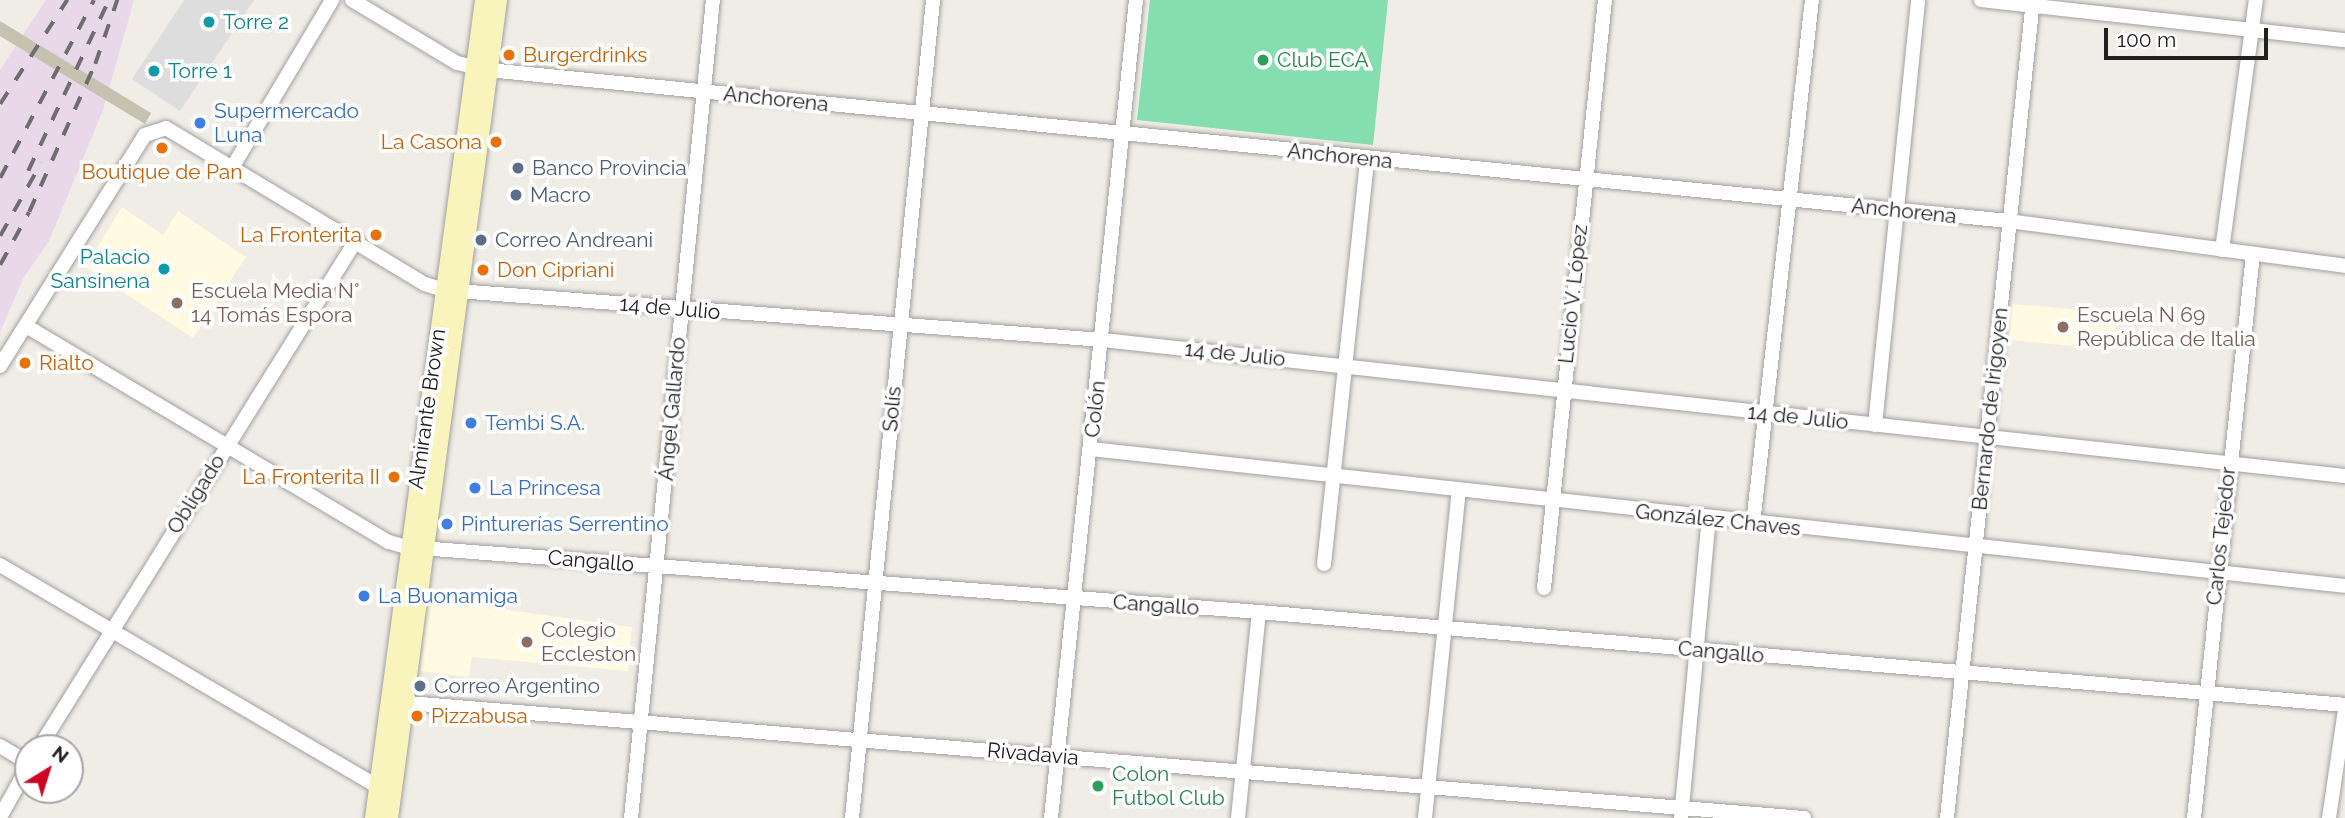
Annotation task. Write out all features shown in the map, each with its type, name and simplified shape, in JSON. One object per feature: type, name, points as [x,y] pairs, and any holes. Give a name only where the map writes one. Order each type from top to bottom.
[{"type":"main road","name":"Almirante Brown","points":[[388,818],[395,702],[481,68],[484,0]]},
{"type":"main road","name":"Almirante Brown","points":[[481,68],[497,0]]},
{"type":"main road","name":"Almirante Brown","points":[[374,818],[377,786],[395,702]]},
{"type":"street","points":[[232,168],[332,0]]},
{"type":"street","name":"Anchorena","points":[[352,0],[457,63],[481,68],[2009,222],[2345,266]]},
{"type":"street","name":"Ángel Gallardo","points":[[631,818],[659,566],[681,309],[713,0]]},
{"type":"street","name":"Solís","points":[[852,818],[933,0]]},
{"type":"street","name":"Colón","points":[[1051,818],[1103,340],[1136,0]]},
{"type":"street","name":"Lucio V. López","points":[[1544,588],[1562,392],[1605,0]]},
{"type":"street","points":[[1753,524],[1786,199],[1812,0]]},
{"type":"street","points":[[1875,425],[1918,0]]},
{"type":"street","points":[[1982,0],[2033,3],[2345,40]]},
{"type":"street","points":[[2222,250],[2256,0]]},
{"type":"street","name":"Bernardo de Irigoyen","points":[[1947,818],[2033,3]]},
{"type":"street","name":"14 de Julio","points":[[26,326],[145,135],[166,128],[355,242],[452,290],[1103,340],[2345,476]]},
{"type":"street","points":[[1324,564],[1367,159]]},
{"type":"street","name":"Obligado","points":[[47,734],[355,242]]},
{"type":"street","name":"Carlos Tejedor","points":[[2194,818],[2204,691],[2253,254]]},
{"type":"street","points":[[0,366],[26,326]]},
{"type":"street","name":"Cangallo","points":[[26,326],[389,542],[414,547],[877,585],[1259,612],[1961,673],[2204,691],[2345,707]]},
{"type":"street","name":"González Chaves","points":[[1091,449],[1753,524],[2345,586]]},
{"type":"street","points":[[1425,818],[1459,491]]},
{"type":"street","points":[[1682,813],[1709,519]]},
{"type":"street","points":[[0,565],[377,786]]},
{"type":"street","points":[[1238,818],[1259,612]]},
{"type":"street","name":"Rivadavia","points":[[395,702],[1428,785],[1682,813],[1804,818]]},
{"type":"street","points":[[2329,818],[2345,707]]},
{"type":"street","points":[[0,817],[14,791]]},
{"type":"shaded area","points":[[46,0],[134,0],[103,110],[49,241],[24,277],[0,332],[0,70]]},
{"type":"shaded area","points":[[184,0],[254,0],[180,111],[132,79]]},
{"type":"shaded area","points":[[0,21],[151,113],[145,124],[0,36]]},
{"type":"shaded area","name":"Escuela Media N° 14 Tomás Espora","points":[[122,207],[163,235],[178,211],[246,257],[193,338],[85,267]]},
{"type":"shaded area","name":"Escuela N 69 República de Italia","points":[[2012,304],[2116,313],[2113,350],[2009,340]]},
{"type":"shaded area","name":"Colegio Eccleston","points":[[427,599],[632,627],[628,671],[472,657],[469,677],[420,671]]},
{"type":"green space","name":"Club ECA","points":[[1150,0],[1388,0],[1373,145],[1137,120]]},
{"type":"railway","points":[[0,104],[67,0]]},
{"type":"railway","points":[[0,178],[94,0]]},
{"type":"railway","points":[[0,265],[29,212],[95,64],[117,0]]},
{"type":"railway","points":[[28,171],[106,6]]},
{"type":"railway","points":[[0,236],[41,163]]},
{"type":"place","name":"Torre 2","points":[[209,22]]},
{"type":"place","name":"Burgerdrinks","points":[[509,55]]},
{"type":"place","name":"Club ECA","points":[[1263,60]]},
{"type":"place","name":"Torre 1","points":[[154,71]]},
{"type":"place","name":"Supermercado Luna","points":[[200,123]]},
{"type":"place","name":"La Casona","points":[[496,142]]},
{"type":"place","name":"Boutique de Pan","points":[[162,148]]},
{"type":"place","name":"Banco Provincia","points":[[518,168]]},
{"type":"place","name":"Macro","points":[[516,195]]},
{"type":"place","name":"La Fronterita","points":[[376,235]]},
{"type":"place","name":"Correo Andreani","points":[[481,240]]},
{"type":"place","name":"Palacio Sansinena","points":[[164,269]]},
{"type":"place","name":"Don Cipriani","points":[[483,270]]},
{"type":"place","name":"Escuela Media N° 14 Tomás Espora","points":[[177,303]]},
{"type":"place","name":"Escuela N 69 República de Italia","points":[[2063,327]]},
{"type":"place","name":"Rialto","points":[[25,363]]},
{"type":"place","name":"Tembi S.A.","points":[[471,423]]},
{"type":"place","name":"La Fronterita II","points":[[394,477]]},
{"type":"place","name":"La Princesa","points":[[475,488]]},
{"type":"place","name":"Pinturerías Serrentino","points":[[447,524]]},
{"type":"place","name":"La Buonamiga","points":[[364,596]]},
{"type":"place","name":"Colegio Eccleston","points":[[527,642]]},
{"type":"place","name":"Correo Argentino","points":[[420,686]]},
{"type":"place","name":"Pizzabusa","points":[[417,716]]},
{"type":"place","name":"Colon Futbol Club","points":[[1098,786]]}]
